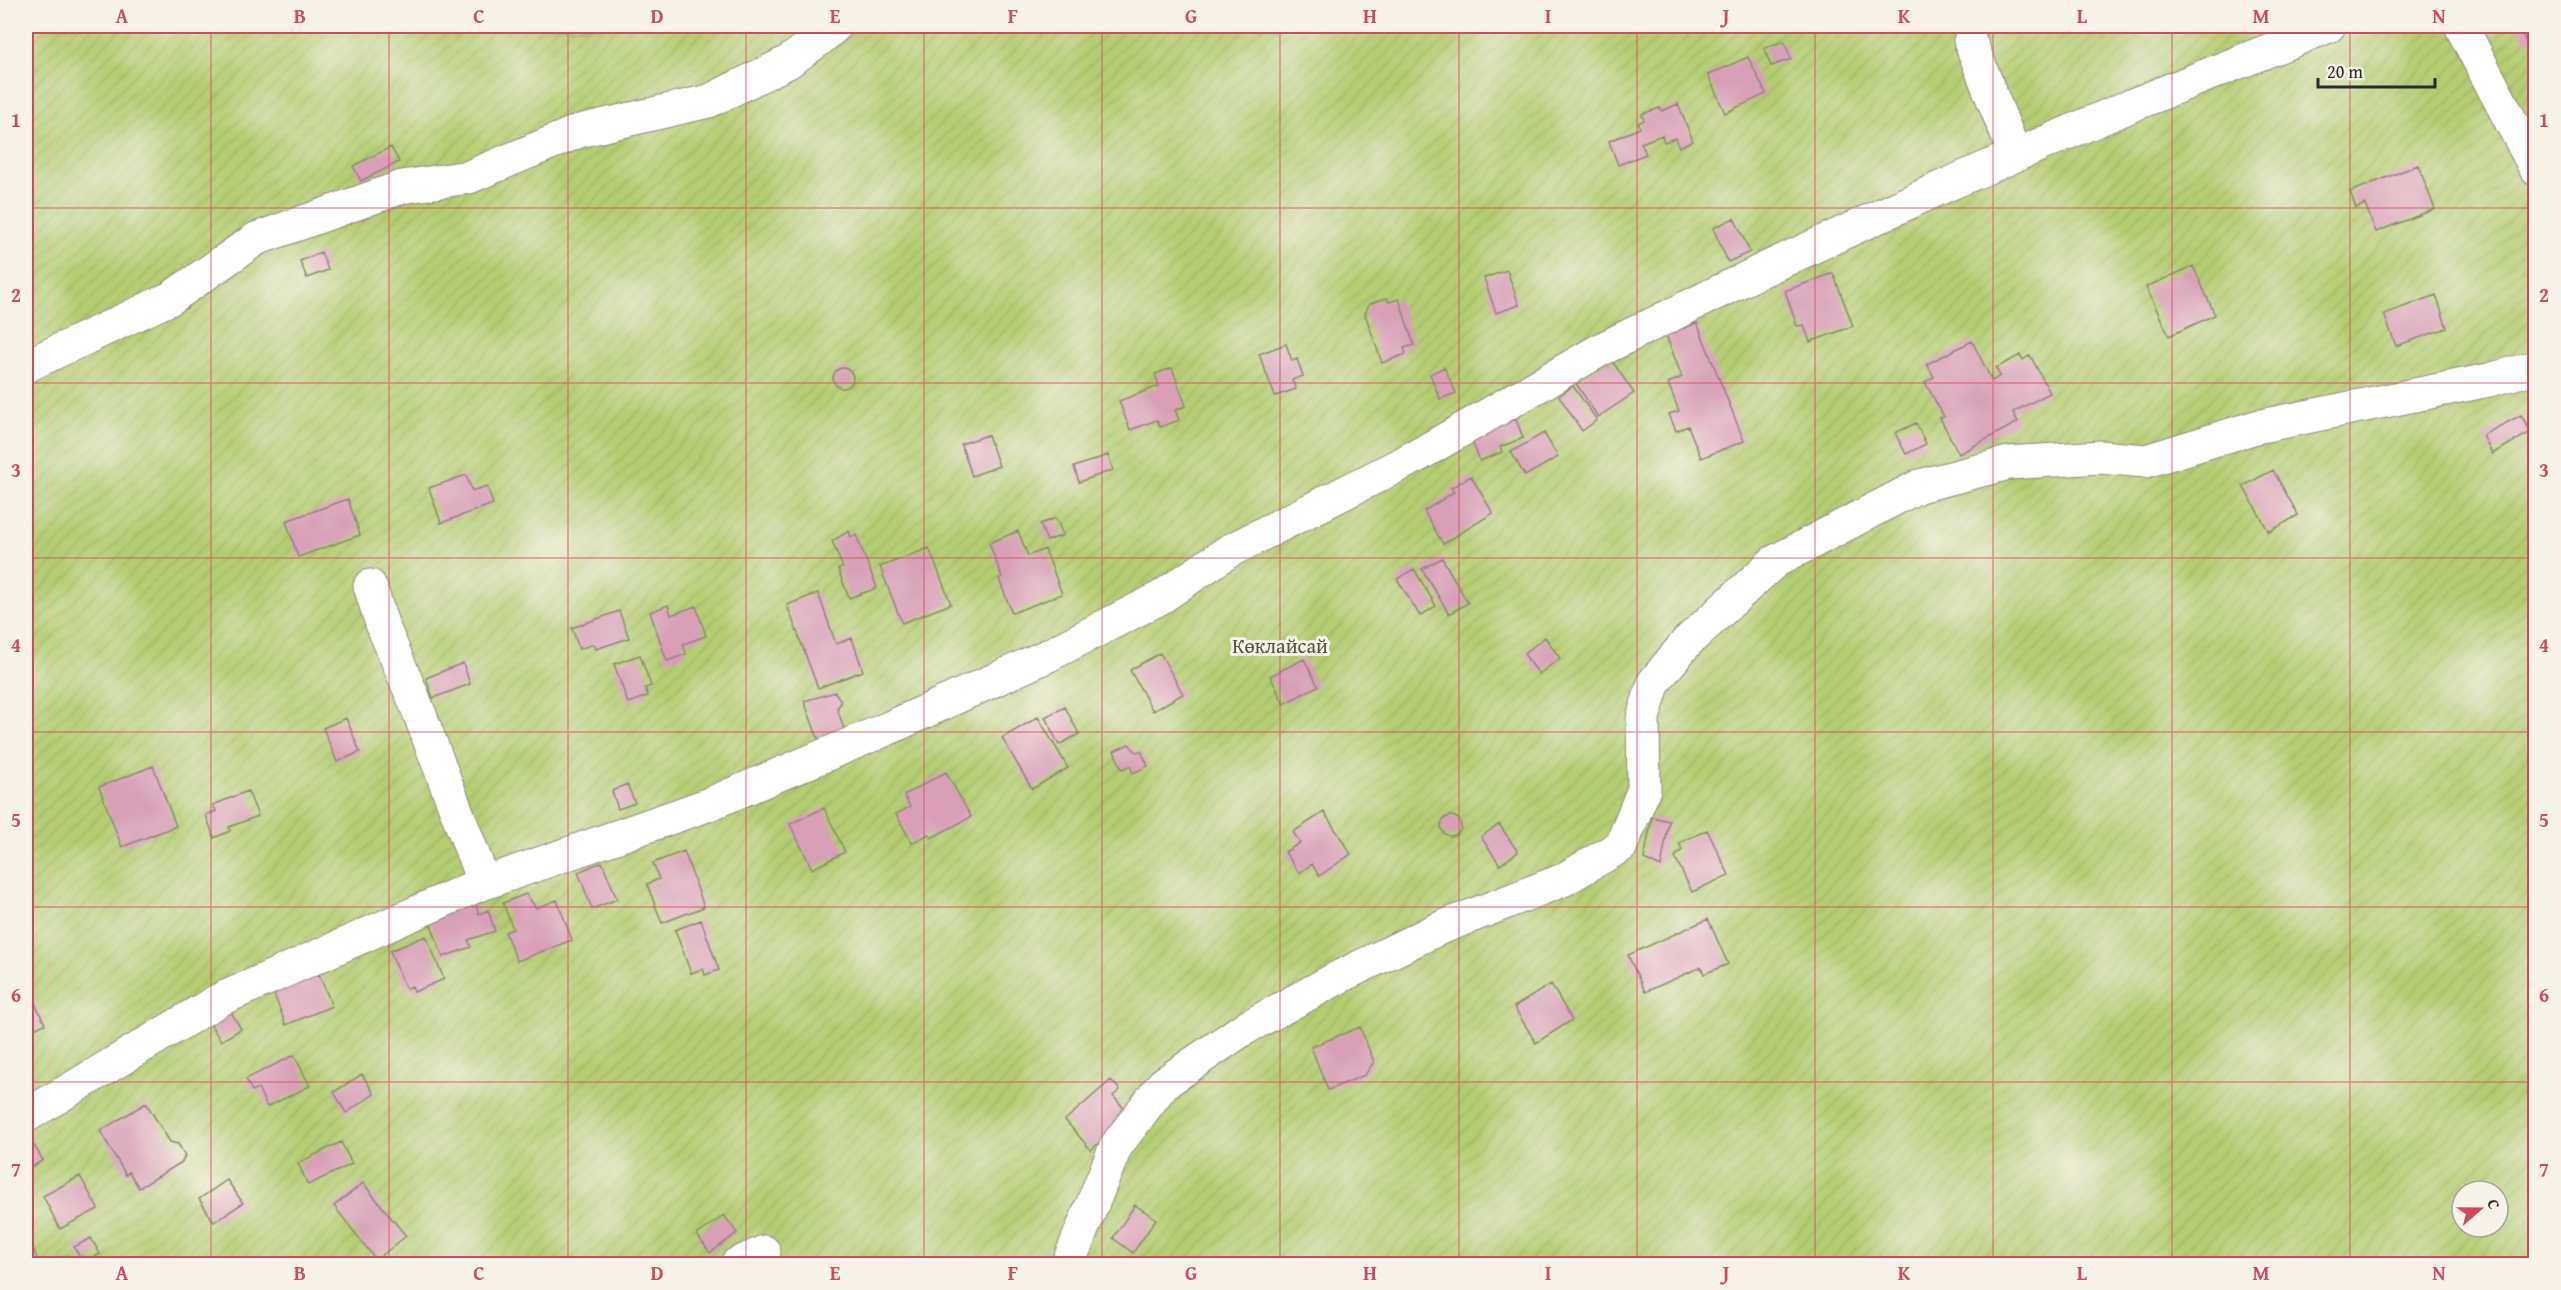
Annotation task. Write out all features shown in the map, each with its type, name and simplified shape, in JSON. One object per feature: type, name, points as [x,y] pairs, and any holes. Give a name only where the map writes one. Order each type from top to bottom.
[{"type":"street","points":[[26,366],[171,298],[256,238],[402,187],[469,177],[579,131],[709,101],[788,62],[835,26]]},
{"type":"street","points":[[26,1116],[219,1000],[483,883],[707,805],[889,729],[1049,655],[1160,598],[1229,550],[1415,457],[1600,350],[1765,269],[2015,155],[2329,26]]},
{"type":"street","points":[[2461,26],[2535,169]]},
{"type":"street","points":[[1970,41],[2015,155]]},
{"type":"street","points":[[1068,1264],[1116,1146],[1162,1084],[1242,1030],[1341,976],[1438,929],[1563,880],[1620,846],[1644,789],[1643,718],[1654,682],[1687,642],[1774,562],[1919,486],[2009,463],[2100,457],[2146,461],[2256,427],[2489,380],[2535,367]]},
{"type":"street","points":[[370,586],[382,624],[415,702],[483,883]]},
{"type":"green space","name":"Көклайсай","points":[[26,26],[2535,26],[2535,1264],[26,1264]]},
{"type":"building","points":[[2518,26],[2536,26],[2536,38],[2526,42]]},
{"type":"building","points":[[1784,41],[1791,59],[1771,66],[1764,48]]},
{"type":"building","points":[[1748,57],[1766,94],[1725,113],[1708,75]]},
{"type":"building","points":[[1678,104],[1693,141],[1679,147],[1675,138],[1664,142],[1662,135],[1641,143],[1646,154],[1618,165],[1609,141],[1640,128],[1638,123],[1644,120],[1642,114],[1660,108],[1662,111]]},
{"type":"building","points":[[391,147],[399,162],[361,181],[353,166]]},
{"type":"building","points":[[2418,165],[2435,209],[2376,232],[2365,204],[2356,208],[2350,192]]},
{"type":"building","points":[[1734,218],[1750,252],[1728,262],[1713,228]]},
{"type":"building","points":[[321,252],[328,270],[307,278],[300,261]]},
{"type":"building","points":[[2193,266],[2215,315],[2169,336],[2146,287]]},
{"type":"building","points":[[1507,270],[1519,305],[1496,313],[1484,278]]},
{"type":"building","points":[[1833,273],[1853,326],[1810,342],[1804,325],[1797,326],[1785,291]]},
{"type":"building","points":[[2436,295],[2447,328],[2396,346],[2384,314]]},
{"type":"building","points":[[1387,298],[1389,302],[1399,299],[1414,345],[1404,348],[1406,354],[1382,363],[1365,314],[1369,304]]},
{"type":"building","points":[[1697,323],[1744,441],[1701,458],[1688,426],[1676,431],[1669,414],[1679,411],[1668,383],[1682,377],[1666,335]]},
{"type":"building","points":[[1972,341],[1992,381],[2000,376],[1996,368],[2020,355],[2023,360],[2030,355],[2050,393],[2013,412],[2018,422],[1959,454],[1940,418],[1944,417],[1925,382],[1934,377],[1927,364]]},
{"type":"building","points":[[1286,344],[1292,361],[1297,359],[1303,376],[1292,380],[1296,389],[1275,396],[1259,354]]},
{"type":"building","points":[[1610,358],[1634,393],[1598,417],[1575,382]]},
{"type":"building","points":[[1444,367],[1456,393],[1440,399],[1430,374]]},
{"type":"building","points":[[839,368],[847,368],[853,374],[853,382],[847,388],[839,388],[833,382],[833,374]]},
{"type":"building","points":[[1172,368],[1186,406],[1175,410],[1179,420],[1160,427],[1157,420],[1130,430],[1119,401],[1159,386],[1155,374]]},
{"type":"building","points":[[1573,386],[1597,420],[1582,431],[1559,396]]},
{"type":"building","points":[[2521,415],[2531,432],[2492,454],[2483,435]]},
{"type":"building","points":[[1516,419],[1523,438],[1500,447],[1502,452],[1480,461],[1470,437]]},
{"type":"building","points":[[1916,423],[1926,444],[1906,454],[1895,433]]},
{"type":"building","points":[[1544,433],[1558,457],[1525,476],[1511,452]]},
{"type":"building","points":[[988,435],[999,466],[972,476],[961,444]]},
{"type":"building","points":[[1108,455],[1113,470],[1079,482],[1074,467]]},
{"type":"building","points":[[2273,470],[2298,515],[2269,532],[2243,486]]},
{"type":"building","points":[[466,475],[472,491],[487,486],[493,504],[441,523],[429,488]]},
{"type":"building","points":[[1471,476],[1493,513],[1443,544],[1424,511],[1454,492],[1451,488]]},
{"type":"building","points":[[348,499],[360,535],[298,557],[286,521]]},
{"type":"building","points":[[1056,518],[1063,535],[1047,541],[1040,524]]},
{"type":"building","points":[[849,531],[851,537],[856,535],[877,588],[849,598],[838,569],[843,568],[832,541]]},
{"type":"building","points":[[1018,531],[1028,556],[1045,549],[1062,594],[1012,613],[989,543]]},
{"type":"building","points":[[929,548],[951,604],[902,623],[880,567]]},
{"type":"building","points":[[1442,558],[1468,603],[1449,614],[1422,569]]},
{"type":"building","points":[[1414,569],[1436,606],[1420,616],[1397,579]]},
{"type":"building","points":[[818,593],[836,644],[852,638],[863,671],[818,688],[787,605]]},
{"type":"building","points":[[668,605],[671,615],[696,606],[706,636],[683,644],[686,654],[667,661],[650,612]]},
{"type":"building","points":[[619,611],[629,638],[596,649],[594,644],[579,649],[572,628]]},
{"type":"building","points":[[1545,637],[1560,658],[1539,674],[1524,654]]},
{"type":"building","points":[[1160,653],[1183,694],[1153,711],[1130,670]]},
{"type":"building","points":[[640,655],[651,686],[645,688],[648,696],[628,703],[614,664]]},
{"type":"building","points":[[1304,659],[1318,686],[1284,704],[1270,676]]},
{"type":"building","points":[[463,663],[470,684],[433,698],[426,678]]},
{"type":"building","points":[[835,692],[841,703],[837,708],[845,732],[819,741],[804,701]]},
{"type":"building","points":[[1065,707],[1079,734],[1059,745],[1045,717]]},
{"type":"building","points":[[1038,717],[1068,768],[1032,789],[1002,738]]},
{"type":"building","points":[[346,718],[360,752],[337,762],[323,728]]},
{"type":"building","points":[[1129,744],[1136,752],[1141,751],[1148,766],[1133,773],[1130,766],[1122,769],[1114,751]]},
{"type":"building","points":[[153,766],[176,826],[122,847],[99,787]]},
{"type":"building","points":[[946,772],[971,817],[931,838],[929,834],[912,843],[896,814],[910,807],[904,795]]},
{"type":"building","points":[[627,784],[635,803],[618,809],[612,791]]},
{"type":"building","points":[[248,791],[258,816],[229,827],[230,831],[214,838],[206,815],[216,811],[213,805]]},
{"type":"building","points":[[824,808],[845,852],[812,869],[790,824]]},
{"type":"building","points":[[1324,812],[1351,854],[1319,876],[1312,864],[1299,873],[1285,852],[1300,843],[1293,832]]},
{"type":"building","points":[[1451,816],[1458,819],[1461,826],[1458,833],[1451,836],[1444,833],[1441,826],[1444,819]]},
{"type":"building","points":[[1652,817],[1669,821],[1661,867],[1644,859]]},
{"type":"building","points":[[1499,824],[1518,852],[1500,865],[1481,837]]},
{"type":"building","points":[[1707,830],[1729,875],[1692,892],[1675,857],[1682,850],[1679,843]]},
{"type":"building","points":[[684,851],[704,907],[662,923],[647,884],[659,879],[653,863]]},
{"type":"building","points":[[602,862],[617,899],[592,909],[578,872]]},
{"type":"building","points":[[526,894],[536,908],[557,900],[572,940],[517,961],[505,932],[513,929],[503,903]]},
{"type":"building","points":[[475,903],[479,914],[488,910],[495,931],[468,940],[471,947],[443,957],[429,919]]},
{"type":"building","points":[[1708,919],[1728,964],[1704,974],[1701,967],[1645,992],[1628,955]]},
{"type":"building","points":[[701,920],[719,970],[705,975],[703,969],[691,973],[675,930]]},
{"type":"building","points":[[426,936],[444,979],[414,992],[412,986],[406,989],[390,951]]},
{"type":"building","points":[[319,974],[332,1006],[286,1025],[273,992]]},
{"type":"building","points":[[1551,984],[1572,1020],[1536,1043],[1514,1007]]},
{"type":"building","points":[[26,985],[45,1024],[26,1033]]},
{"type":"building","points":[[231,1012],[241,1029],[221,1041],[210,1024]]},
{"type":"building","points":[[1360,1027],[1374,1062],[1365,1075],[1328,1090],[1311,1047]]},
{"type":"building","points":[[294,1055],[310,1086],[267,1107],[258,1088],[252,1091],[246,1079]]},
{"type":"building","points":[[362,1074],[374,1094],[346,1113],[334,1092]]},
{"type":"building","points":[[1111,1080],[1120,1090],[1113,1096],[1130,1115],[1091,1150],[1065,1120]]},
{"type":"building","points":[[146,1103],[170,1142],[178,1144],[185,1155],[182,1162],[139,1188],[129,1172],[126,1175],[100,1131]]},
{"type":"building","points":[[26,1133],[43,1160],[26,1171]]},
{"type":"building","points":[[341,1142],[352,1164],[308,1185],[298,1163]]},
{"type":"building","points":[[80,1176],[98,1209],[60,1229],[43,1196]]},
{"type":"building","points":[[227,1180],[243,1203],[214,1222],[199,1199]]},
{"type":"building","points":[[363,1183],[406,1236],[376,1260],[334,1206]]},
{"type":"building","points":[[1135,1205],[1156,1219],[1133,1253],[1113,1238]]},
{"type":"building","points":[[724,1215],[737,1233],[710,1253],[697,1235]]},
{"type":"building","points":[[26,1229],[39,1264],[26,1264]]},
{"type":"building","points":[[91,1238],[100,1254],[83,1263],[74,1247]]}]
